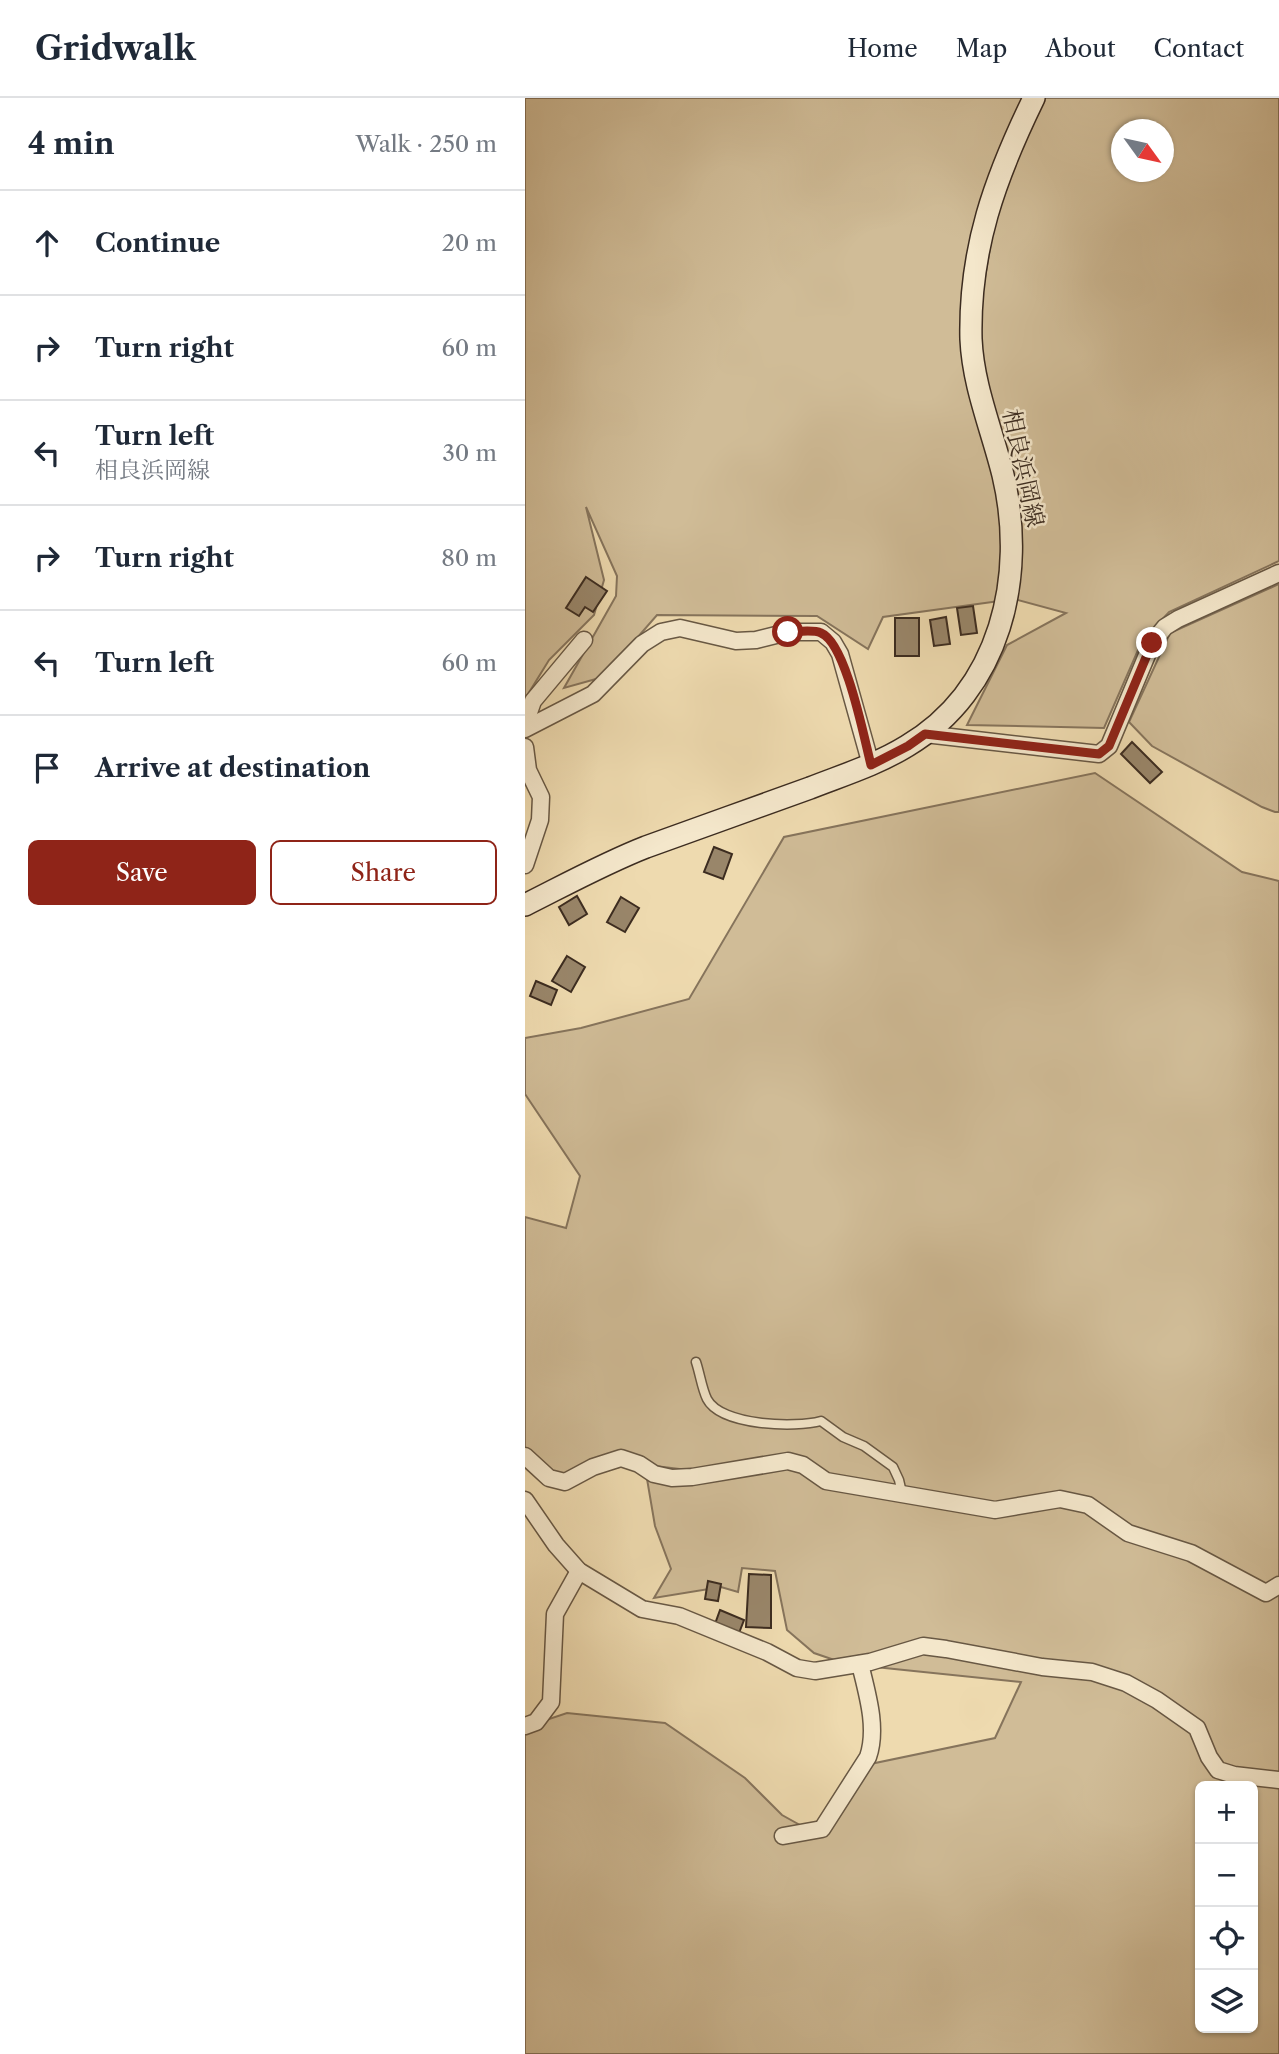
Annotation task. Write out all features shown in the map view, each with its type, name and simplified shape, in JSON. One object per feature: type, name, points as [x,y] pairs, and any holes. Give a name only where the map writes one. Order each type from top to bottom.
[{"type":"main road","name":"相良浜岡線","points":[[525,905],[644,848],[871,765],[925,734],[964,697],[987,658],[1007,601],[1012,533],[1002,474],[978,386],[971,342],[972,291],[980,239],[990,201],[1008,153],[1034,98]]},
{"type":"street","points":[[925,734],[1099,754],[1109,746],[1152,643],[1165,627],[1279,573]]},
{"type":"street","points":[[525,727],[593,694],[642,644],[661,632],[680,628],[736,641],[756,640],[788,632],[821,632],[834,642],[840,654],[871,765]]},
{"type":"street","points":[[525,727],[533,701],[584,640]]},
{"type":"street","points":[[525,747],[528,771],[541,797],[540,820],[525,865]]},
{"type":"street","points":[[525,1456],[549,1478],[565,1482],[593,1467],[621,1458],[639,1464],[654,1474],[672,1478],[788,1461],[803,1465],[826,1481],[995,1510],[1060,1499],[1088,1505],[1128,1533],[1191,1553],[1266,1593],[1279,1585]]},
{"type":"street","points":[[525,1500],[556,1545],[579,1571],[642,1609],[679,1616],[767,1652],[797,1668],[815,1671],[860,1664],[923,1646],[1042,1667],[1092,1672],[1126,1683],[1157,1700],[1196,1728],[1218,1770],[1234,1775],[1279,1780]]},
{"type":"street","points":[[525,1726],[537,1722],[551,1702],[555,1614],[579,1571]]},
{"type":"street","points":[[783,1836],[822,1829],[868,1757],[872,1745],[869,1702],[860,1664]]},
{"type":"lane","points":[[696,1362],[708,1402],[725,1414],[780,1426],[821,1421],[893,1467],[902,1494]]},
{"type":"shaded area","points":[[525,98],[1036,98],[995,186],[977,325],[998,200],[1042,98],[1279,98],[1279,561],[1169,612],[1142,641],[1104,728],[967,725],[1007,645],[1066,613],[1014,599],[883,617],[868,649],[817,616],[657,615],[603,677],[564,688],[616,596],[617,576],[586,507],[604,580],[594,615],[549,660],[525,699]]},
{"type":"shaded area","points":[[1279,584],[1279,812],[1275,812],[1152,746],[1129,722],[1170,633]]},
{"type":"shaded area","points":[[1095,773],[1242,872],[1279,881],[1279,2054],[525,2054],[525,1727],[567,1713],[665,1723],[745,1778],[782,1815],[818,1835],[861,1766],[995,1738],[1021,1682],[846,1664],[814,1653],[787,1630],[775,1571],[742,1568],[738,1592],[721,1587],[654,1598],[671,1569],[655,1526],[647,1479],[712,1473],[639,1464],[549,1478],[525,1459],[525,1217],[566,1228],[580,1176],[525,1094],[525,1038],[581,1028],[689,999],[784,837]]},
{"type":"building","points":[[586,577],[607,591],[593,612],[585,607],[579,616],[566,608]]},
{"type":"building","points":[[973,606],[977,633],[961,635],[957,608]]},
{"type":"building","points":[[946,617],[950,644],[934,646],[930,620]]},
{"type":"building","points":[[895,618],[919,618],[919,656],[895,656]]},
{"type":"building","points":[[1132,742],[1162,772],[1150,783],[1121,754]]},
{"type":"building","points":[[714,847],[732,854],[723,879],[704,872]]},
{"type":"building","points":[[577,896],[587,914],[569,925],[559,907]]},
{"type":"building","points":[[621,897],[639,908],[625,932],[607,922]]},
{"type":"building","points":[[567,956],[585,967],[571,992],[552,981]]},
{"type":"building","points":[[536,981],[557,990],[551,1005],[530,996]]},
{"type":"building","points":[[749,1574],[771,1575],[771,1628],[746,1627]]},
{"type":"building","points":[[708,1581],[721,1584],[718,1601],[705,1599]]},
{"type":"building","points":[[720,1610],[744,1620],[739,1633],[715,1624]]},
{"type":"route","points":[[788,632],[821,632],[834,642],[846,669],[871,765],[925,734],[1099,754],[1109,746],[1152,643]]}]
